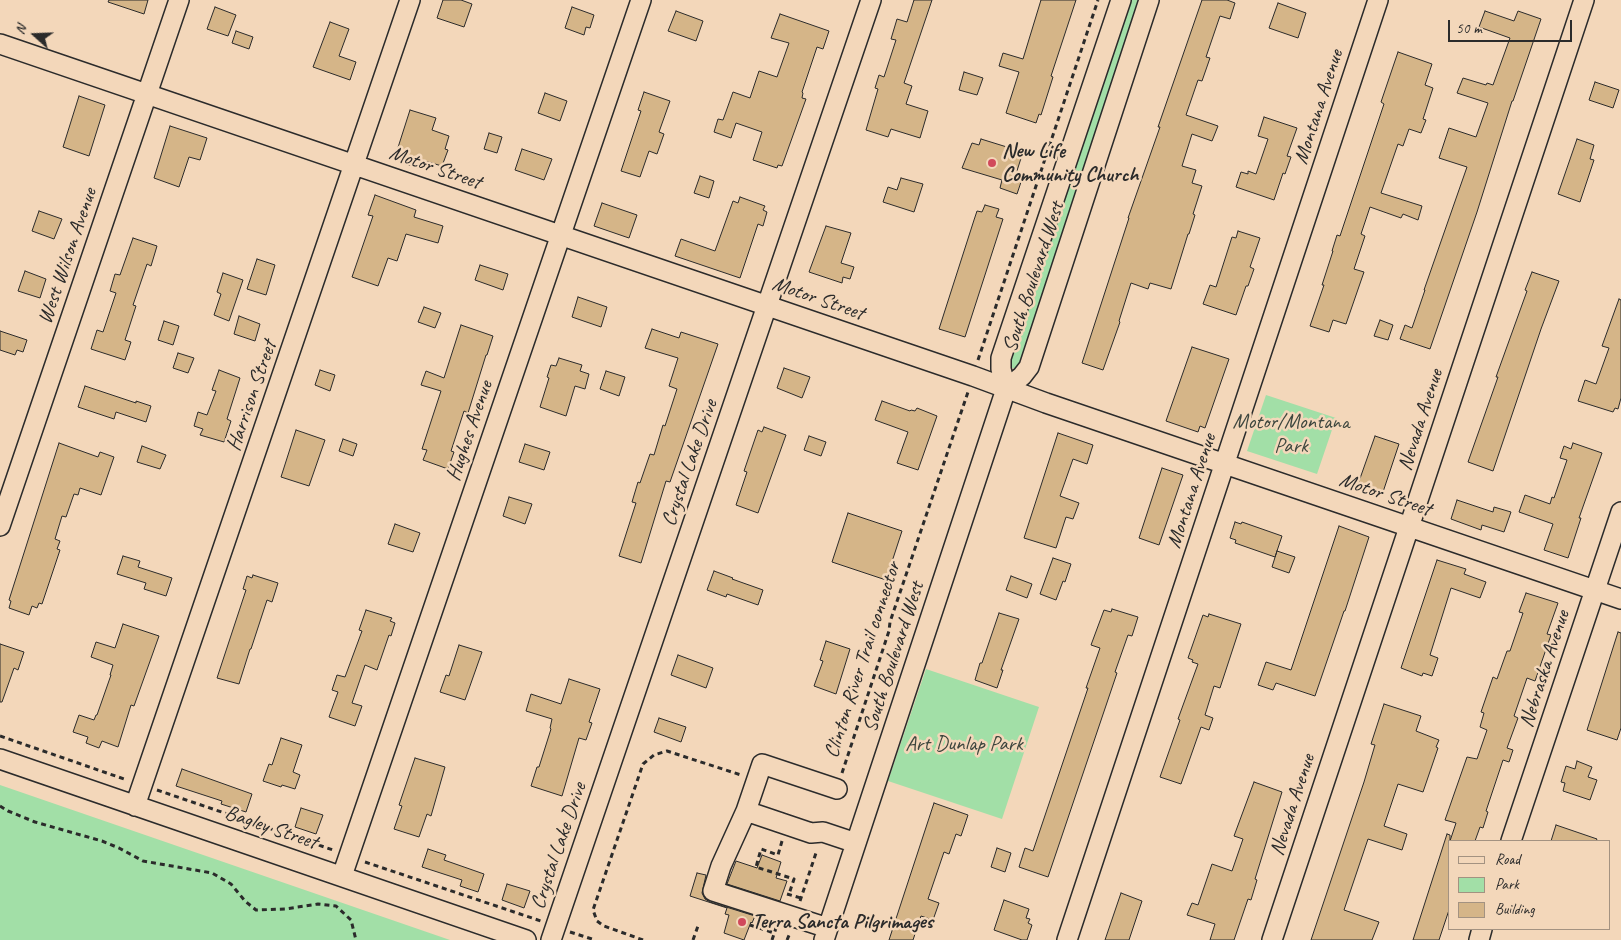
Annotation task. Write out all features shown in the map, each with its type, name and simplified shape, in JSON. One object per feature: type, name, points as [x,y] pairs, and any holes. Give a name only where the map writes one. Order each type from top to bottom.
[{"type":"street","name":"West Wilson Avenue","points":[[0,526],[179,0]]},
{"type":"street","name":"Harrison Street","points":[[135,806],[410,0]]},
{"type":"street","name":"Hughes Avenue","points":[[342,876],[641,0]]},
{"type":"street","name":"Crystal Lake Drive","points":[[554,931],[871,0]]},
{"type":"street","name":"South Boulevard West","points":[[826,934],[1006,388],[1001,369],[1002,358],[1120,0]]},
{"type":"street","name":"South Boulevard West","points":[[1006,388],[1022,376],[1028,366],[1149,0]]},
{"type":"street","name":"Montana Avenue","points":[[1067,940],[1378,0]]},
{"type":"street","name":"Nevada Avenue","points":[[1272,940],[1584,0]]},
{"type":"street","name":"Motor Street","points":[[0,44],[767,305],[1621,599]]},
{"type":"street","name":"Nebraska Avenue","points":[[1512,840],[1621,512]]},
{"type":"street","name":"Bagley Street","points":[[0,759],[526,940]]},
{"type":"street","points":[[826,934],[795,918],[713,891],[721,866],[746,812],[762,764],[837,789]]},
{"type":"street","points":[[746,812],[812,833],[822,832],[856,843]]},
{"type":"path","points":[[976,368],[1098,0]]},
{"type":"path","name":"Clinton River Trail connector","points":[[837,789],[889,631],[893,613],[969,389]]},
{"type":"path","points":[[0,736],[131,782]]},
{"type":"path","points":[[643,940],[604,926],[597,921],[594,910],[643,764],[654,755],[667,751],[756,781]]},
{"type":"path","points":[[153,789],[338,852]]},
{"type":"path","points":[[0,806],[35,822],[102,841],[120,848],[143,861],[212,873],[231,884],[256,910],[285,910],[318,904],[336,906],[351,920],[356,940]]},
{"type":"path","points":[[788,825],[778,855],[761,849],[756,867],[794,879],[788,894],[801,898]]},
{"type":"path","points":[[787,940],[822,832]]},
{"type":"path","points":[[359,860],[554,931],[595,940]]},
{"type":"path","points":[[750,925],[774,933]]},
{"type":"path","points":[[693,940],[698,926]]},
{"type":"green space","points":[[1128,0],[1141,0],[1024,360],[1017,369],[1012,368],[1009,361]]},
{"type":"green space","name":"Motor/Montana Park","points":[[1266,395],[1336,418],[1317,474],[1247,451]]},
{"type":"green space","name":"Art Dunlap Park","points":[[926,669],[1039,707],[1002,819],[888,781]]},
{"type":"green space","points":[[0,785],[450,940],[0,940]]},
{"type":"building","points":[[109,0],[148,0],[144,14],[108,2]]},
{"type":"building","points":[[443,0],[461,0],[472,4],[464,27],[437,18]]},
{"type":"building","points":[[914,0],[932,0],[904,83],[912,86],[906,104],[928,111],[920,138],[891,129],[888,137],[866,130],[878,89],[875,88],[879,75],[884,77],[896,40],[891,39],[897,19],[907,22]]},
{"type":"building","points":[[1041,0],[1076,0],[1051,76],[1053,77],[1041,115],[1039,114],[1036,123],[1006,113],[1019,72],[999,66],[1003,53],[1023,59]]},
{"type":"building","points":[[1202,0],[1227,0],[1235,3],[1230,19],[1220,16],[1206,57],[1210,58],[1202,81],[1198,80],[1186,115],[1218,126],[1212,141],[1192,134],[1182,166],[1196,170],[1192,183],[1202,186],[1193,214],[1195,215],[1171,289],[1150,283],[1148,289],[1131,283],[1103,370],[1082,363],[1128,218],[1160,127],[1158,127]]},
{"type":"building","points":[[1278,3],[1306,13],[1298,38],[1269,28]]},
{"type":"building","points":[[215,7],[236,15],[228,36],[207,29]]},
{"type":"building","points":[[572,7],[594,15],[590,28],[586,27],[584,35],[565,28]]},
{"type":"building","points":[[676,11],[703,21],[696,41],[668,31]]},
{"type":"building","points":[[1485,11],[1514,21],[1518,11],[1541,19],[1430,349],[1400,339],[1405,325],[1412,328],[1467,167],[1439,158],[1449,128],[1476,137],[1488,103],[1457,93],[1463,78],[1486,85],[1487,83],[1493,85],[1510,38],[1479,27]]},
{"type":"building","points":[[780,14],[829,31],[823,49],[817,47],[802,92],[802,98],[806,99],[782,166],[778,165],[777,168],[753,160],[762,132],[736,123],[731,138],[714,132],[718,119],[723,120],[733,92],[750,98],[759,71],[777,77],[789,43],[771,38]]},
{"type":"building","points":[[330,22],[349,29],[339,56],[356,62],[350,80],[313,67]]},
{"type":"building","points":[[236,31],[253,37],[249,49],[232,43]]},
{"type":"building","points":[[1398,52],[1432,64],[1425,85],[1433,88],[1423,119],[1426,120],[1421,133],[1409,129],[1403,146],[1398,144],[1381,193],[1422,206],[1418,220],[1403,214],[1401,218],[1370,207],[1361,234],[1365,236],[1354,269],[1364,272],[1346,324],[1333,320],[1329,332],[1310,326],[1324,285],[1322,285],[1337,235],[1340,236],[1384,104],[1381,102]]},
{"type":"building","points":[[964,72],[983,78],[977,95],[959,90]]},
{"type":"building","points":[[1595,82],[1619,90],[1613,108],[1589,100]]},
{"type":"building","points":[[644,92],[670,101],[659,132],[664,134],[657,154],[649,151],[640,177],[621,171],[641,111],[638,110]]},
{"type":"building","points":[[545,93],[567,101],[560,121],[538,113]]},
{"type":"building","points":[[79,96],[105,105],[89,156],[63,147]]},
{"type":"building","points":[[410,110],[436,118],[432,130],[449,136],[445,149],[448,150],[442,166],[421,160],[418,168],[394,160]]},
{"type":"building","points":[[1264,117],[1297,128],[1287,156],[1291,157],[1285,174],[1283,173],[1274,200],[1236,187],[1241,172],[1248,174],[1248,171],[1256,174],[1268,139],[1258,136]]},
{"type":"building","points":[[170,126],[207,138],[200,160],[189,157],[179,187],[154,178]]},
{"type":"building","points":[[489,133],[502,137],[497,153],[484,149]]},
{"type":"building","name":"New Life Community Church","points":[[981,139],[1023,152],[1015,177],[1022,179],[1017,194],[1000,188],[1002,180],[962,168],[972,143],[979,145]]},
{"type":"building","points":[[1577,139],[1594,145],[1590,159],[1594,160],[1580,202],[1558,194]]},
{"type":"building","points":[[522,149],[552,159],[544,180],[515,170]]},
{"type":"building","points":[[700,176],[714,181],[709,198],[694,193]]},
{"type":"building","points":[[901,178],[923,184],[914,212],[883,202],[888,187],[897,190]]},
{"type":"building","points":[[375,195],[416,210],[414,217],[443,226],[438,243],[406,234],[397,261],[388,258],[378,286],[352,277],[373,216],[368,215]]},
{"type":"building","points":[[740,197],[765,206],[763,210],[767,212],[763,226],[758,224],[740,278],[675,256],[681,239],[715,251],[733,201],[738,203]]},
{"type":"building","points":[[602,203],[637,215],[629,238],[594,226]]},
{"type":"building","points":[[985,205],[999,209],[996,217],[1003,219],[965,337],[939,329],[977,211],[982,212]]},
{"type":"building","points":[[39,211],[62,219],[54,239],[32,231]]},
{"type":"building","points":[[826,226],[851,233],[841,263],[854,267],[850,279],[843,277],[842,283],[809,272]]},
{"type":"building","points":[[1238,231],[1260,238],[1250,267],[1254,269],[1236,315],[1203,304],[1210,285],[1216,287],[1232,237],[1236,238]]},
{"type":"building","points":[[133,238],[157,246],[151,266],[147,264],[133,305],[136,306],[125,340],[131,342],[125,360],[91,349],[97,330],[103,332],[116,293],[110,291],[115,274],[120,275]]},
{"type":"building","points":[[257,259],[275,265],[266,295],[247,289]]},
{"type":"building","points":[[480,265],[508,274],[503,290],[475,280]]},
{"type":"building","points":[[25,271],[46,279],[40,298],[18,291]]},
{"type":"building","points":[[1532,272],[1559,281],[1493,471],[1468,462]]},
{"type":"building","points":[[223,273],[243,280],[229,321],[214,315],[221,294],[217,292]]},
{"type":"building","points":[[578,297],[607,307],[601,327],[572,317]]},
{"type":"building","points":[[1619,299],[1621,300],[1621,398],[1618,409],[1615,408],[1613,412],[1578,401],[1585,380],[1596,384],[1609,348],[1602,346]]},
{"type":"building","points":[[424,307],[441,313],[435,328],[418,322]]},
{"type":"building","points":[[239,316],[260,324],[255,341],[234,334]]},
{"type":"building","points":[[1380,320],[1393,325],[1388,340],[1374,336]]},
{"type":"building","points":[[164,321],[179,326],[173,345],[158,340]]},
{"type":"building","points":[[461,325],[493,336],[468,413],[464,411],[451,451],[454,452],[448,469],[423,460],[427,450],[422,449],[441,391],[421,385],[426,371],[444,378]]},
{"type":"building","points":[[652,329],[679,338],[681,332],[718,344],[670,482],[666,481],[641,563],[619,556],[636,503],[632,502],[638,482],[640,483],[650,454],[654,455],[677,389],[669,386],[678,358],[645,348]]},
{"type":"building","points":[[0,331],[27,340],[23,352],[17,350],[15,355],[0,350]]},
{"type":"building","points":[[1192,347],[1229,359],[1205,428],[1200,426],[1198,432],[1166,421]]},
{"type":"building","points":[[178,353],[194,358],[188,373],[173,368]]},
{"type":"building","points":[[559,358],[582,365],[580,371],[589,374],[585,389],[575,386],[566,416],[540,407],[551,365],[556,366]]},
{"type":"building","points":[[784,368],[810,377],[802,398],[777,388]]},
{"type":"building","points":[[219,370],[240,378],[227,419],[231,421],[224,442],[200,435],[203,429],[194,426],[198,412],[207,415],[216,391],[212,390]]},
{"type":"building","points":[[320,370],[335,375],[330,391],[315,385]]},
{"type":"building","points":[[606,371],[625,377],[619,396],[600,389]]},
{"type":"building","points":[[85,386],[151,406],[146,422],[116,412],[114,419],[78,407]]},
{"type":"building","points":[[882,401],[910,411],[915,411],[917,408],[937,416],[918,470],[897,463],[908,432],[875,420]]},
{"type":"building","points":[[764,427],[786,435],[758,513],[736,505],[747,472],[744,471],[758,430],[762,432]]},
{"type":"building","points":[[296,430],[325,440],[309,486],[281,477]]},
{"type":"building","points":[[1058,433],[1093,445],[1087,464],[1073,459],[1060,496],[1079,503],[1073,519],[1066,517],[1056,548],[1024,538]]},
{"type":"building","points":[[809,436],[826,442],[821,456],[804,450]]},
{"type":"building","points":[[1375,436],[1399,444],[1382,495],[1357,487]]},
{"type":"building","points":[[343,439],[357,444],[353,456],[339,451]]},
{"type":"building","points":[[59,443],[98,457],[100,452],[114,457],[101,495],[80,488],[78,495],[74,494],[66,517],[62,516],[55,539],[60,541],[57,549],[60,550],[42,604],[39,603],[37,608],[32,606],[29,615],[9,608],[11,601],[9,600]]},
{"type":"building","points":[[1573,443],[1602,453],[1579,518],[1581,518],[1568,558],[1544,550],[1553,524],[1519,512],[1525,495],[1550,504],[1552,497],[1554,498],[1567,460],[1560,458],[1564,446],[1571,449]]},
{"type":"building","points":[[525,444],[550,452],[544,470],[519,462]]},
{"type":"building","points":[[142,446],[166,455],[160,469],[137,462]]},
{"type":"building","points":[[1162,468],[1183,475],[1159,545],[1139,538]]},
{"type":"building","points":[[509,497],[532,504],[525,524],[503,516]]},
{"type":"building","points":[[1457,500],[1493,512],[1494,507],[1511,512],[1504,532],[1482,525],[1481,530],[1451,519]]},
{"type":"building","points":[[848,513],[902,531],[886,580],[832,562]]},
{"type":"building","points":[[1235,522],[1241,524],[1242,522],[1282,536],[1275,557],[1235,543],[1236,540],[1230,538]]},
{"type":"building","points":[[395,524],[420,533],[413,552],[388,544]]},
{"type":"building","points":[[1339,526],[1369,537],[1315,696],[1276,683],[1273,690],[1258,685],[1266,662],[1291,670]]},
{"type":"building","points":[[1277,551],[1295,557],[1289,573],[1272,567]]},
{"type":"building","points":[[123,556],[140,561],[138,567],[172,578],[166,596],[144,589],[146,583],[117,574]]},
{"type":"building","points":[[1053,558],[1071,564],[1056,600],[1040,594]]},
{"type":"building","points":[[1437,560],[1466,569],[1464,574],[1486,582],[1480,598],[1451,588],[1430,655],[1438,658],[1432,676],[1423,673],[1422,676],[1401,668]]},
{"type":"building","points":[[714,571],[763,590],[758,605],[727,594],[726,597],[707,590]]},
{"type":"building","points":[[253,575],[278,583],[272,602],[267,600],[239,684],[217,678],[246,590],[243,589],[247,576],[252,578]]},
{"type":"building","points":[[1011,576],[1032,584],[1027,598],[1006,590]]},
{"type":"building","points":[[1526,593],[1558,603],[1547,634],[1551,635],[1535,681],[1527,678],[1514,716],[1518,718],[1507,748],[1513,750],[1509,762],[1503,760],[1486,811],[1488,812],[1483,828],[1480,827],[1475,840],[1450,840],[1456,823],[1445,820],[1467,757],[1477,759],[1487,730],[1480,727],[1484,713],[1481,712],[1493,677],[1497,679],[1507,651],[1510,651],[1523,613],[1519,612]]},
{"type":"building","points":[[1112,609],[1138,617],[1132,636],[1128,635],[1115,672],[1117,673],[1048,877],[1019,867],[1025,848],[1033,851],[1100,648],[1091,645],[1104,610],[1111,612]]},
{"type":"building","points":[[366,610],[392,618],[390,621],[395,623],[377,670],[365,665],[352,703],[362,706],[355,726],[329,717],[338,692],[332,690],[337,675],[345,677],[362,631],[359,630]]},
{"type":"building","points":[[999,613],[1019,619],[1001,670],[1003,670],[997,688],[975,680]]},
{"type":"building","points":[[1209,614],[1241,624],[1220,688],[1214,686],[1205,715],[1213,718],[1209,730],[1201,727],[1181,784],[1160,777],[1198,664],[1188,658],[1203,615],[1208,617]]},
{"type":"building","points":[[123,624],[159,636],[134,706],[131,705],[118,747],[102,741],[99,748],[86,743],[88,737],[73,732],[79,715],[94,720],[111,675],[113,665],[91,657],[96,642],[115,648]]},
{"type":"building","points":[[1618,632],[1621,633],[1621,728],[1617,740],[1587,730]]},
{"type":"building","points":[[826,641],[850,649],[836,694],[814,686],[823,661],[820,660]]},
{"type":"building","points":[[0,644],[24,652],[18,670],[14,668],[2,702],[0,702]]},
{"type":"building","points":[[459,645],[482,652],[465,700],[440,692],[446,675],[449,676]]},
{"type":"building","points":[[678,655],[713,668],[706,688],[671,675]]},
{"type":"building","points":[[569,679],[600,689],[589,722],[592,723],[586,740],[579,738],[562,796],[531,786],[551,729],[552,719],[526,711],[531,694],[561,704]]},
{"type":"building","points":[[1384,704],[1421,716],[1416,731],[1439,740],[1436,747],[1438,748],[1423,792],[1398,784],[1384,826],[1407,834],[1402,850],[1368,839],[1344,910],[1379,922],[1372,940],[1311,940],[1364,782],[1375,745],[1371,744]]},
{"type":"building","points":[[659,718],[686,727],[681,742],[654,732]]},
{"type":"building","points":[[281,738],[302,745],[293,772],[300,775],[295,789],[263,781],[269,764],[272,765]]},
{"type":"building","points":[[415,758],[445,767],[431,816],[427,814],[419,837],[394,829],[402,806],[399,805]]},
{"type":"building","points":[[1577,761],[1592,767],[1588,777],[1597,780],[1590,800],[1563,791],[1565,783],[1561,782],[1566,766],[1575,769]]},
{"type":"building","points":[[182,769],[252,794],[246,812],[221,804],[222,801],[176,786]]},
{"type":"building","points":[[1254,782],[1282,792],[1255,879],[1257,880],[1251,900],[1248,899],[1234,940],[1210,940],[1215,924],[1187,915],[1192,903],[1198,905],[1212,864],[1232,871],[1243,839],[1234,836]]},
{"type":"building","points":[[934,803],[968,815],[961,836],[956,834],[949,854],[944,852],[928,899],[939,903],[933,920],[921,916],[913,940],[889,940]]},
{"type":"building","points":[[301,808],[323,815],[316,834],[295,827]]},
{"type":"building","points":[[1556,825],[1597,839],[1596,840],[1551,840]]},
{"type":"building","points":[[1447,834],[1450,835],[1450,840],[1448,840],[1448,913],[1439,940],[1413,940]]},
{"type":"building","points":[[997,848],[1011,853],[1005,872],[991,867]]},
{"type":"building","points":[[428,849],[446,855],[444,860],[484,874],[478,892],[460,886],[462,880],[422,867]]},
{"type":"building","points":[[762,855],[781,862],[776,878],[787,881],[780,901],[727,884],[736,861],[757,868]]},
{"type":"building","points":[[697,873],[706,875],[702,893],[705,899],[755,916],[744,940],[724,933],[729,915],[725,914],[727,908],[690,896]]},
{"type":"building","points":[[507,884],[530,891],[524,908],[502,900]]},
{"type":"building","points":[[1121,893],[1142,901],[1129,940],[1105,940]]},
{"type":"building","points":[[1004,900],[1029,909],[1026,918],[1030,919],[1028,923],[1032,925],[1027,940],[994,930]]},
{"type":"place","name":"New Life Community Church","points":[[992,163]]},
{"type":"place","name":"Terra Sancta Pilgrimages","points":[[742,922]]}]
